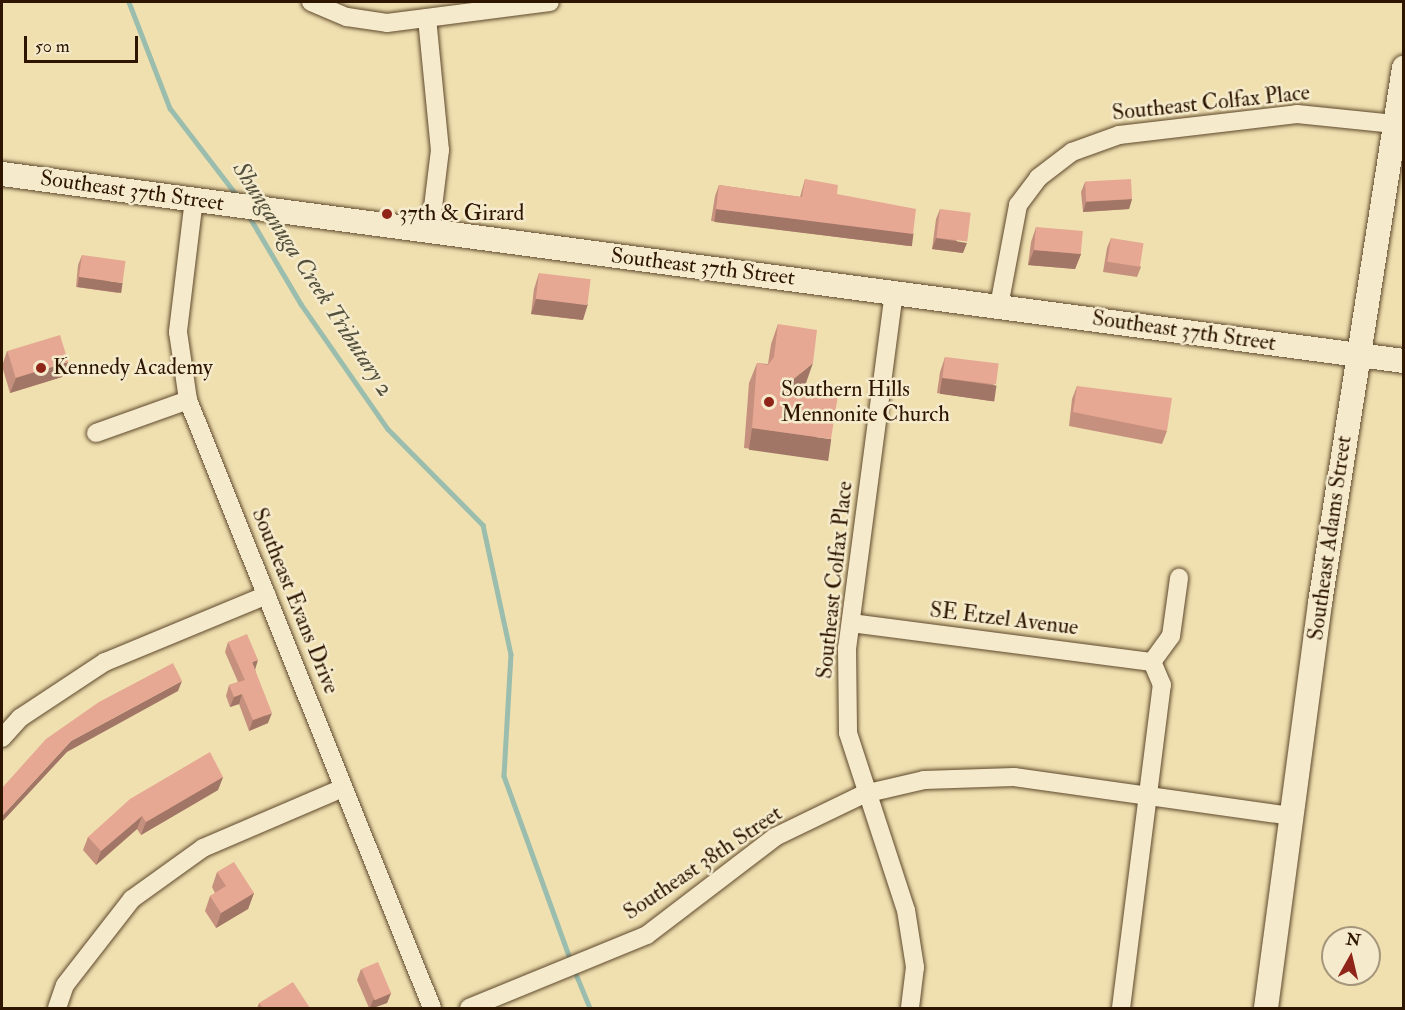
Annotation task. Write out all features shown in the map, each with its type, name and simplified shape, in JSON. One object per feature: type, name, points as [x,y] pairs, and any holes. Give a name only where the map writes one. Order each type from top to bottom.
[{"type":"main road","name":"Southeast Adams Street","points":[[1266,1008],[1358,355],[1404,68]]},
{"type":"main road","name":"Southeast 37th Street","points":[[2,174],[1404,361]]},
{"type":"street","points":[[319,6],[387,23],[550,2]]},
{"type":"street","points":[[427,18],[440,150],[430,231]]},
{"type":"street","name":"Southeast Colfax Place","points":[[999,306],[1018,205],[1038,178],[1072,152],[1119,135],[1297,114],[1394,124]]},
{"type":"street","name":"Southeast Evans Drive","points":[[200,200],[178,332],[188,400],[432,1008]]},
{"type":"street","name":"Southeast Colfax Place","points":[[894,292],[850,623],[848,733],[864,795],[906,910],[915,967],[910,1008]]},
{"type":"street","points":[[96,434],[188,400]]},
{"type":"street","points":[[1121,1008],[1162,685],[1152,662],[1171,636],[1179,578]]},
{"type":"street","points":[[2,738],[20,718],[105,663],[267,595]]},
{"type":"street","name":"SE Etzel Avenue","points":[[850,623],[1152,662]]},
{"type":"street","name":"Southeast 38th Street","points":[[469,1008],[647,935],[775,837],[864,795],[924,780],[1014,777],[1292,816]]},
{"type":"street","points":[[57,1008],[65,985],[132,899],[203,848],[343,788]]},
{"type":"building","points":[[805,179],[838,185],[837,194],[916,209],[913,234],[716,209],[719,185],[802,197]]},
{"type":"building","points":[[1131,179],[1132,199],[1086,201],[1085,181]]},
{"type":"building","points":[[940,209],[971,213],[967,242],[936,238]]},
{"type":"building","points":[[1036,227],[1083,231],[1081,254],[1034,250]]},
{"type":"building","points":[[1111,238],[1144,243],[1140,267],[1107,262]]},
{"type":"building","points":[[82,255],[126,261],[123,283],[79,277]]},
{"type":"building","points":[[539,273],[591,279],[587,305],[536,299]]},
{"type":"building","name":"Southern Hills Mennonite Church","points":[[778,324],[817,330],[813,363],[784,387],[838,395],[831,439],[752,428],[757,363],[768,365],[774,357]]},
{"type":"building","points":[[60,335],[68,362],[16,378],[7,351]]},
{"type":"building","points":[[945,357],[999,364],[996,384],[942,378]]},
{"type":"building","points":[[1077,386],[1172,398],[1167,431],[1073,412]]},
{"type":"building","points":[[247,634],[258,660],[252,662],[272,713],[253,720],[242,694],[234,697],[229,685],[245,680],[228,642]]},
{"type":"building","points":[[173,663],[182,681],[71,741],[2,816],[2,788],[46,739],[99,702]]},
{"type":"building","points":[[210,752],[223,777],[146,822],[142,816],[101,851],[88,837],[130,799]]},
{"type":"building","points":[[234,862],[254,893],[221,913],[210,896],[226,886],[217,872]]},
{"type":"building","points":[[378,962],[391,993],[375,1000],[361,969]]},
{"type":"building","points":[[293,982],[310,1008],[263,1008],[259,1003]]},
{"type":"waterway","name":"Shunganuga Creek Tributary 2","points":[[129,2],[170,108],[239,198]]},
{"type":"waterway","name":"Shunganuga Creek Tributary 2","points":[[249,216],[301,304],[388,429],[483,525],[511,654],[504,776],[571,961]]},
{"type":"waterway","name":"Shunganuga Creek Tributary 2","points":[[574,969],[590,1008]]},
{"type":"place","name":"37th & Girard","points":[[387,214]]},
{"type":"place","name":"Kennedy Academy","points":[[41,368]]},
{"type":"place","name":"Southern Hills Mennonite Church","points":[[769,402]]}]
